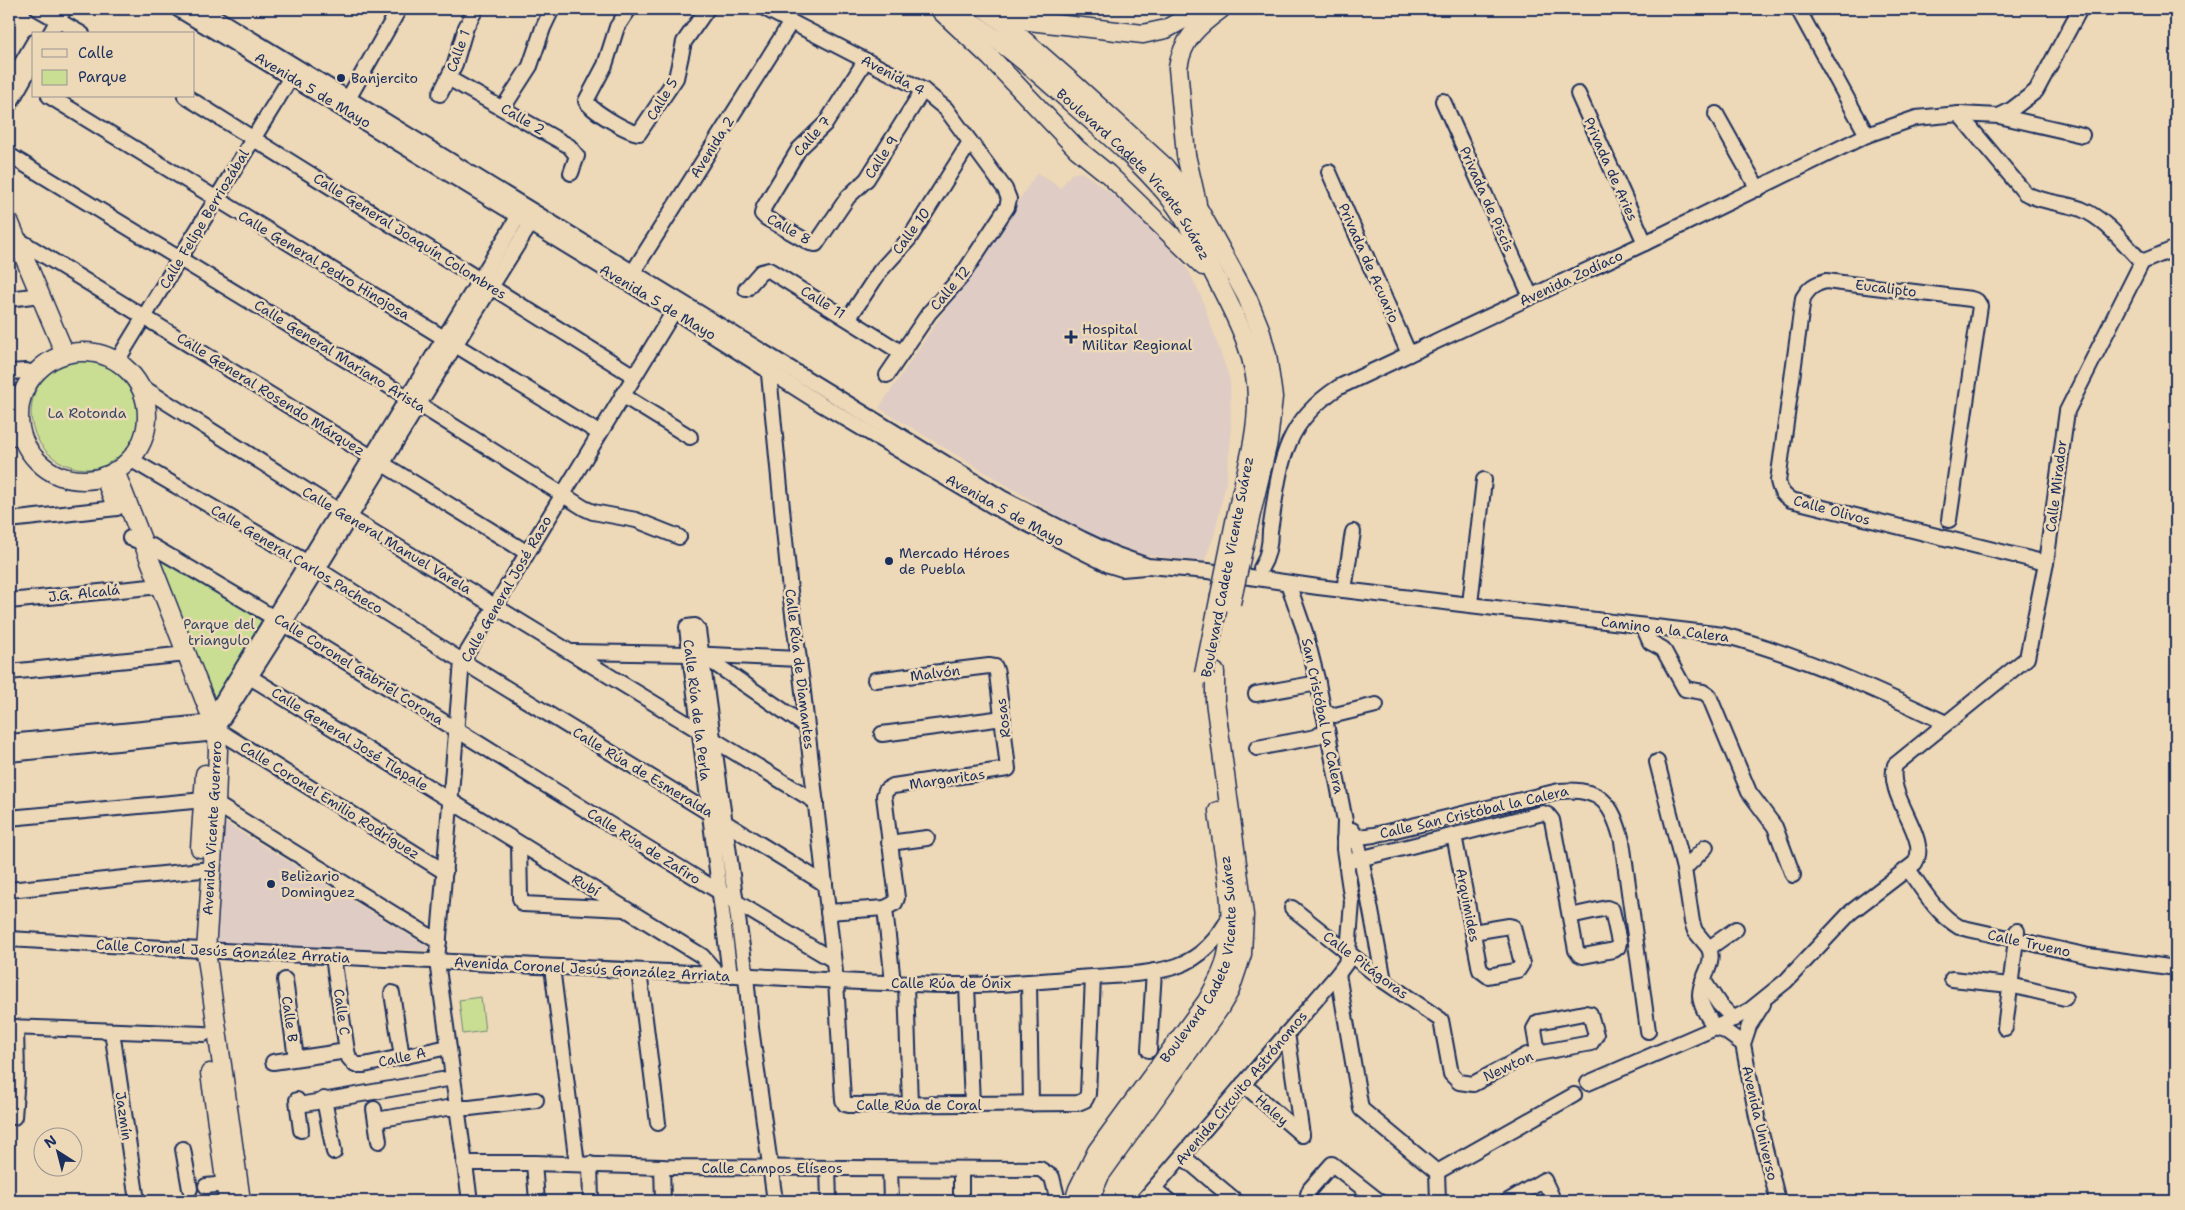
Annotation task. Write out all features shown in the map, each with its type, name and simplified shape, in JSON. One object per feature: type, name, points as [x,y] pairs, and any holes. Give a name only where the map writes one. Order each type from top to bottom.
[{"type":"main road","points":[[939,9],[992,58],[1077,149],[1108,174],[1197,260],[1221,288]]},
{"type":"main road","name":"Boulevard Cadete Vicente Suárez","points":[[950,9],[968,19],[1019,56],[1141,166],[1167,194],[1188,226],[1244,335],[1252,362],[1258,397],[1243,517],[1204,703],[1231,915],[1227,957],[1207,1001],[1097,1151],[1074,1201]]},
{"type":"main road","points":[[986,10],[1029,21],[1143,34],[1166,29],[1202,9]]},
{"type":"main road","points":[[1199,210],[1186,155],[1178,68],[1181,54],[1190,35],[1221,9]]},
{"type":"main road","name":"Boulevard Cadete Vicente Suárez","points":[[986,10],[1032,46],[1165,167],[1199,210],[1247,297],[1260,329],[1267,355],[1273,397],[1268,442],[1243,517]]},
{"type":"main road","points":[[9,221],[11,240],[58,357]]},
{"type":"main road","points":[[92,352],[117,361],[130,372],[139,384],[145,399],[146,423],[139,446],[130,459],[110,473],[88,480],[71,479],[55,474],[41,465],[15,438],[19,424],[21,397],[34,373],[58,357],[92,352]]},
{"type":"main road","name":"Avenida Vicente Guerrero","points":[[110,473],[117,508],[136,540]]},
{"type":"main road","name":"Avenida Vicente Guerrero","points":[[110,473],[210,726],[208,745],[210,802],[200,951],[204,1034],[228,1201]]},
{"type":"main road","name":"Boulevard Cadete Vicente Suárez","points":[[1089,1201],[1100,1175],[1219,1009],[1230,990],[1242,954],[1244,915],[1210,673]]},
{"type":"main road","name":"Avenida Vicente Guerrero","points":[[200,951],[241,1201]]},
{"type":"street","name":"Avenida 5 de Mayo","points":[[178,9],[291,77],[346,103]]},
{"type":"street","name":"Avenida 5 de Mayo","points":[[202,9],[346,103],[594,257],[674,311],[769,356],[1002,498],[1044,527]]},
{"type":"street","points":[[346,103],[399,9]]},
{"type":"street","name":"Calle 1","points":[[440,94],[470,19],[476,9]]},
{"type":"street","points":[[503,108],[530,66],[543,28],[552,9]]},
{"type":"street","name":"Calle 5","points":[[629,9],[614,34],[605,64],[586,97],[588,104],[626,128],[639,133],[676,78],[684,42],[707,9]]},
{"type":"street","name":"Avenida 4","points":[[766,9],[923,90],[946,109],[1005,189],[1009,198]]},
{"type":"street","points":[[1798,9],[1867,135]]},
{"type":"street","points":[[1999,116],[2024,102],[2036,91],[2080,9]]},
{"type":"street","points":[[39,32],[53,12]]},
{"type":"street","points":[[50,32],[53,12]]},
{"type":"street","points":[[53,12],[79,32]]},
{"type":"street","name":"Avenida 2","points":[[633,272],[791,22]]},
{"type":"street","points":[[9,105],[20,82],[32,48]]},
{"type":"street","name":"Calle 7","points":[[762,214],[764,207],[798,149],[826,123],[865,61]]},
{"type":"street","points":[[20,82],[32,64]]},
{"type":"street","name":"Calle Felipe Berriozábal","points":[[117,361],[291,77]]},
{"type":"street","name":"Calle 2","points":[[448,78],[574,150],[577,156],[571,173]]},
{"type":"street","name":"Calle 9","points":[[816,244],[843,204],[868,179],[923,90]]},
{"type":"street","name":"Privada de Aries","points":[[1578,94],[1645,243]]},
{"type":"street","name":"Calle General Pedro Hinojosa","points":[[52,98],[599,433]]},
{"type":"street","name":"Calle General Joaquín Colombres","points":[[188,98],[634,376]]},
{"type":"street","name":"Privada de Piscis","points":[[1444,100],[1532,297]]},
{"type":"street","points":[[1716,114],[1758,189]]},
{"type":"street","points":[[1959,114],[2025,193],[2036,199],[2081,209],[2100,220],[2142,262],[2176,248]]},
{"type":"street","name":"Avenida Zodíaco","points":[[1260,573],[1266,561],[1270,542],[1281,464],[1286,446],[1296,428],[1309,411],[1339,387],[1532,297],[1867,135],[1916,118],[1959,114],[1999,116],[2082,135]]},
{"type":"street","name":"Calle 10","points":[[849,318],[880,271],[909,239],[970,142]]},
{"type":"street","name":"Calle General Mariano Arista","points":[[9,155],[181,258],[561,494],[593,512],[636,520],[679,537]]},
{"type":"street","name":"Privada de Acuario","points":[[1329,172],[1409,354]]},
{"type":"street","name":"Calle 12","points":[[887,375],[929,312],[961,277],[1007,207],[1009,198]]},
{"type":"street","points":[[210,726],[279,620],[412,400],[450,341],[485,283],[522,211]]},
{"type":"street","name":"Calle 8","points":[[762,214],[810,243],[816,244]]},
{"type":"street","points":[[485,283],[534,219]]},
{"type":"street","name":"Calle General Rosendo Márquez","points":[[11,240],[145,316],[526,552]]},
{"type":"street","name":"Avenida 5 de Mayo","points":[[594,257],[633,272],[723,335],[768,370],[996,508],[1148,566],[1260,573]]},
{"type":"street","name":"Calle Mirador","points":[[1946,723],[2027,658],[2046,564],[2067,411],[2142,262]]},
{"type":"street","name":"Calle 11","points":[[746,288],[761,272],[768,270],[849,318],[902,353]]},
{"type":"street","name":"Eucalipto","points":[[1803,298],[1808,290],[1817,283],[1826,281],[1970,299],[1977,302],[1980,306],[1949,520]]},
{"type":"street","points":[[9,299],[34,296]]},
{"type":"street","name":"Calle Olivos","points":[[1803,298],[1778,480],[1784,495],[1792,500],[2046,564]]},
{"type":"street","name":"Calle General José Razo","points":[[470,1201],[437,961],[462,661],[561,494],[674,311]]},
{"type":"street","name":"Calle Rúa de Diamantes","points":[[769,356],[768,370],[790,591],[836,982]]},
{"type":"street","points":[[9,372],[26,371],[34,373]]},
{"type":"street","name":"Calle General Manuel Varela","points":[[139,384],[344,514],[816,802]]},
{"type":"street","points":[[622,395],[690,437]]},
{"type":"street","name":"Calle General Carlos Pacheco","points":[[130,459],[312,566],[462,661]]},
{"type":"street","points":[[1470,604],[1484,480]]},
{"type":"street","points":[[9,520],[117,508]]},
{"type":"street","points":[[1344,590],[1352,532]]},
{"type":"street","name":"Calle Coronel Gabriel Corona","points":[[136,540],[279,620],[456,729]]},
{"type":"street","name":"Camino a la Calera","points":[[1260,573],[1288,583],[1643,626],[1710,632],[1761,645],[1872,690],[1946,723]]},
{"type":"street","name":"San Cristóbal La Calera","points":[[1288,583],[1305,632],[1318,683],[1326,730],[1350,838]]},
{"type":"street","name":"J.G. Alcalá","points":[[9,601],[154,586]]},
{"type":"street","points":[[9,754],[210,726],[250,677],[279,620]]},
{"type":"street","points":[[1643,626],[1650,642],[1665,652],[1685,688],[1703,692],[1709,696],[1749,792],[1775,827],[1793,875]]},
{"type":"street","points":[[572,652],[696,654],[799,659]]},
{"type":"street","points":[[696,654],[807,727]]},
{"type":"street","name":"Calle Rúa de la Perla","points":[[696,654],[700,732],[720,894],[724,974]]},
{"type":"street","name":"Calle Rúa de la Perla","points":[[696,654],[713,740],[775,1201]]},
{"type":"street","points":[[9,672],[182,655]]},
{"type":"street","name":"Calle Rúa de Esmeralda","points":[[462,661],[825,884]]},
{"type":"street","name":"Malvón","points":[[875,680],[988,666],[995,667]]},
{"type":"street","name":"Rosas","points":[[995,667],[1008,769]]},
{"type":"street","name":"Calle General José Tlapale","points":[[250,677],[450,800]]},
{"type":"street","points":[[1256,694],[1318,683]]},
{"type":"street","points":[[1323,712],[1335,715],[1376,705]]},
{"type":"street","points":[[882,734],[1002,718]]},
{"type":"street","points":[[1657,762],[1684,869],[1692,922],[1695,931],[1709,948],[1711,954],[1711,961],[1701,987],[1701,1003],[1715,1028],[1735,1037],[1743,1044],[1754,1018],[1770,995],[1851,912],[1911,866],[1919,853],[1916,840],[1894,786],[1892,775],[1895,766],[1946,723]]},
{"type":"street","points":[[9,742],[210,726]]},
{"type":"street","name":"Calle Coronel Emilio Rodríguez","points":[[210,726],[445,872]]},
{"type":"street","name":"Calle Rúa de Zafiro","points":[[456,729],[720,894],[833,960]]},
{"type":"street","points":[[1257,748],[1316,737],[1326,730]]},
{"type":"street","name":"Margaritas","points":[[889,843],[884,796],[886,790],[893,786],[1008,769]]},
{"type":"street","name":"Calle San Cristóbal la Calera","points":[[1350,838],[1374,835],[1559,791],[1576,789],[1594,793],[1608,805],[1616,820],[1622,841],[1648,1031]]},
{"type":"street","name":"Rubí","points":[[450,800],[519,845],[702,956],[724,974]]},
{"type":"street","points":[[9,818],[210,802],[439,942]]},
{"type":"street","points":[[1347,862],[1361,857],[1543,814],[1548,815],[1552,820],[1570,916]]},
{"type":"street","name":"Arquimides","points":[[1454,835],[1480,970],[1488,976],[1521,968],[1522,964],[1515,930],[1509,926],[1473,932]]},
{"type":"street","points":[[828,912],[890,906],[897,898],[889,843],[927,838]]},
{"type":"street","points":[[1350,838],[1361,857],[1384,981]]},
{"type":"street","name":"Avenida Circuito Astrónomos","points":[[1143,1201],[1346,963],[1352,902],[1347,862],[1350,838]]},
{"type":"street","points":[[519,845],[520,898],[523,904],[627,909]]},
{"type":"street","points":[[1684,869],[1706,847]]},
{"type":"street","name":"Calle Trueno","points":[[1911,866],[1938,904],[1964,920],[2089,956],[2176,968]]},
{"type":"street","points":[[9,890],[205,870]]},
{"type":"street","points":[[890,906],[900,983],[910,1105]]},
{"type":"street","name":"Calle Pitágoras","points":[[1292,908],[1384,981],[1441,1020]]},
{"type":"street","name":"Calle Rúa de Ónix","points":[[746,976],[836,982],[967,985],[1093,977],[1154,970],[1178,966],[1196,956],[1214,940],[1231,915]]},
{"type":"street","points":[[1709,948],[1736,929]]},
{"type":"street","points":[[2005,1028],[2017,935]]},
{"type":"street","name":"Calle Trueno","points":[[2017,935],[2091,949],[2176,960]]},
{"type":"street","name":"Calle Coronel Jesús González Arratia","points":[[9,939],[200,951],[437,961]]},
{"type":"street","name":"Calle C","points":[[333,957],[347,1050],[349,1058],[355,1065]]},
{"type":"street","name":"Avenida Coronel Jesús González Arriata","points":[[437,961],[746,976]]},
{"type":"street","points":[[552,967],[591,1201]]},
{"type":"street","points":[[1149,1050],[1154,970]]},
{"type":"street","points":[[639,971],[658,1123]]},
{"type":"street","points":[[1338,974],[1361,1110],[1437,1172],[1438,1201]]},
{"type":"street","name":"Calle Rúa de Coral","points":[[836,982],[843,1100],[845,1104],[850,1106],[1031,1104],[1078,1103],[1085,1100],[1088,1094],[1093,977]]},
{"type":"street","points":[[1952,979],[2010,985],[2065,998]]},
{"type":"street","name":"Calle B","points":[[285,980],[296,1058]]},
{"type":"street","points":[[1703,980],[1719,1004],[1734,1019]]},
{"type":"street","points":[[1029,982],[1031,1104]]},
{"type":"street","points":[[967,985],[972,1104]]},
{"type":"street","points":[[392,993],[402,1057]]},
{"type":"street","points":[[1588,1083],[1734,1019],[1770,995]]},
{"type":"street","name":"Newton","points":[[1441,1020],[1451,1074],[1459,1082],[1473,1084],[1527,1055],[1594,1040],[1596,1035],[1590,1014],[1584,1013],[1538,1022],[1534,1029],[1538,1052]]},
{"type":"street","points":[[14,1117],[12,1027],[204,1034]]},
{"type":"street","name":"Jazmín","points":[[112,1031],[136,1201]]},
{"type":"street","name":"Haley","points":[[1243,1084],[1302,1135],[1286,1033]]},
{"type":"street","name":"Avenida Universo","points":[[1743,1044],[1757,1117],[1778,1201]]},
{"type":"street","name":"Calle A","points":[[355,1065],[364,1065],[448,1047]]},
{"type":"street","points":[[274,1062],[347,1050]]},
{"type":"street","points":[[301,1130],[298,1103],[453,1078]]},
{"type":"street","points":[[1437,1172],[1574,1095]]},
{"type":"street","points":[[324,1099],[334,1152]]},
{"type":"street","points":[[379,1141],[375,1115],[456,1107],[470,1108],[536,1100]]},
{"type":"street","points":[[183,1148],[190,1189]]},
{"type":"street","points":[[1182,1156],[1236,1201]]},
{"type":"street","points":[[534,1162],[537,1201]]},
{"type":"street","name":"Calle Campos Elíseos","points":[[464,1163],[534,1162],[662,1167],[1045,1170],[1055,1182],[1058,1201]]},
{"type":"street","points":[[1308,1201],[1310,1190],[1332,1164],[1379,1201]]},
{"type":"street","points":[[662,1167],[663,1201]]},
{"type":"street","points":[[828,1168],[829,1201]]},
{"type":"street","points":[[890,1168],[891,1201]]},
{"type":"street","points":[[961,1169],[961,1201]]},
{"type":"street","points":[[1508,1201],[1544,1180],[1550,1199]]},
{"type":"street","points":[[206,1186],[226,1184]]},
{"type":"street","points":[[1154,1189],[1169,1201]]},
{"type":"shaded area","name":"Hospital Militar Regional","points":[[1082,172],[1142,215],[1188,270],[1200,294],[1230,380],[1231,438],[1226,482],[1214,536],[1204,561],[1144,555],[1089,535],[879,408],[1037,173],[1061,188],[1071,174]]},
{"type":"shaded area","name":"Belizario Dominguez","points":[[219,819],[433,950],[217,948]]},
{"type":"green space","name":"La Rotonda","points":[[87,357],[109,361],[127,373],[139,391],[143,413],[139,435],[127,453],[109,465],[87,469],[65,465],[47,453],[35,435],[31,413],[35,391],[47,373],[65,361]]},
{"type":"green space","name":"Parque del triangulo","points":[[151,555],[166,559],[264,622],[213,703]]},
{"type":"green space","points":[[481,997],[485,1031],[463,1034],[459,1000]]},
{"type":"place","name":"Banjercito","points":[[341,78]]},
{"type":"place","name":"Hospital Militar Regional","points":[[1071,337]]},
{"type":"place","name":"Mercado Héroes de Puebla","points":[[889,561]]},
{"type":"place","name":"Belizario Dominguez","points":[[271,884]]}]
